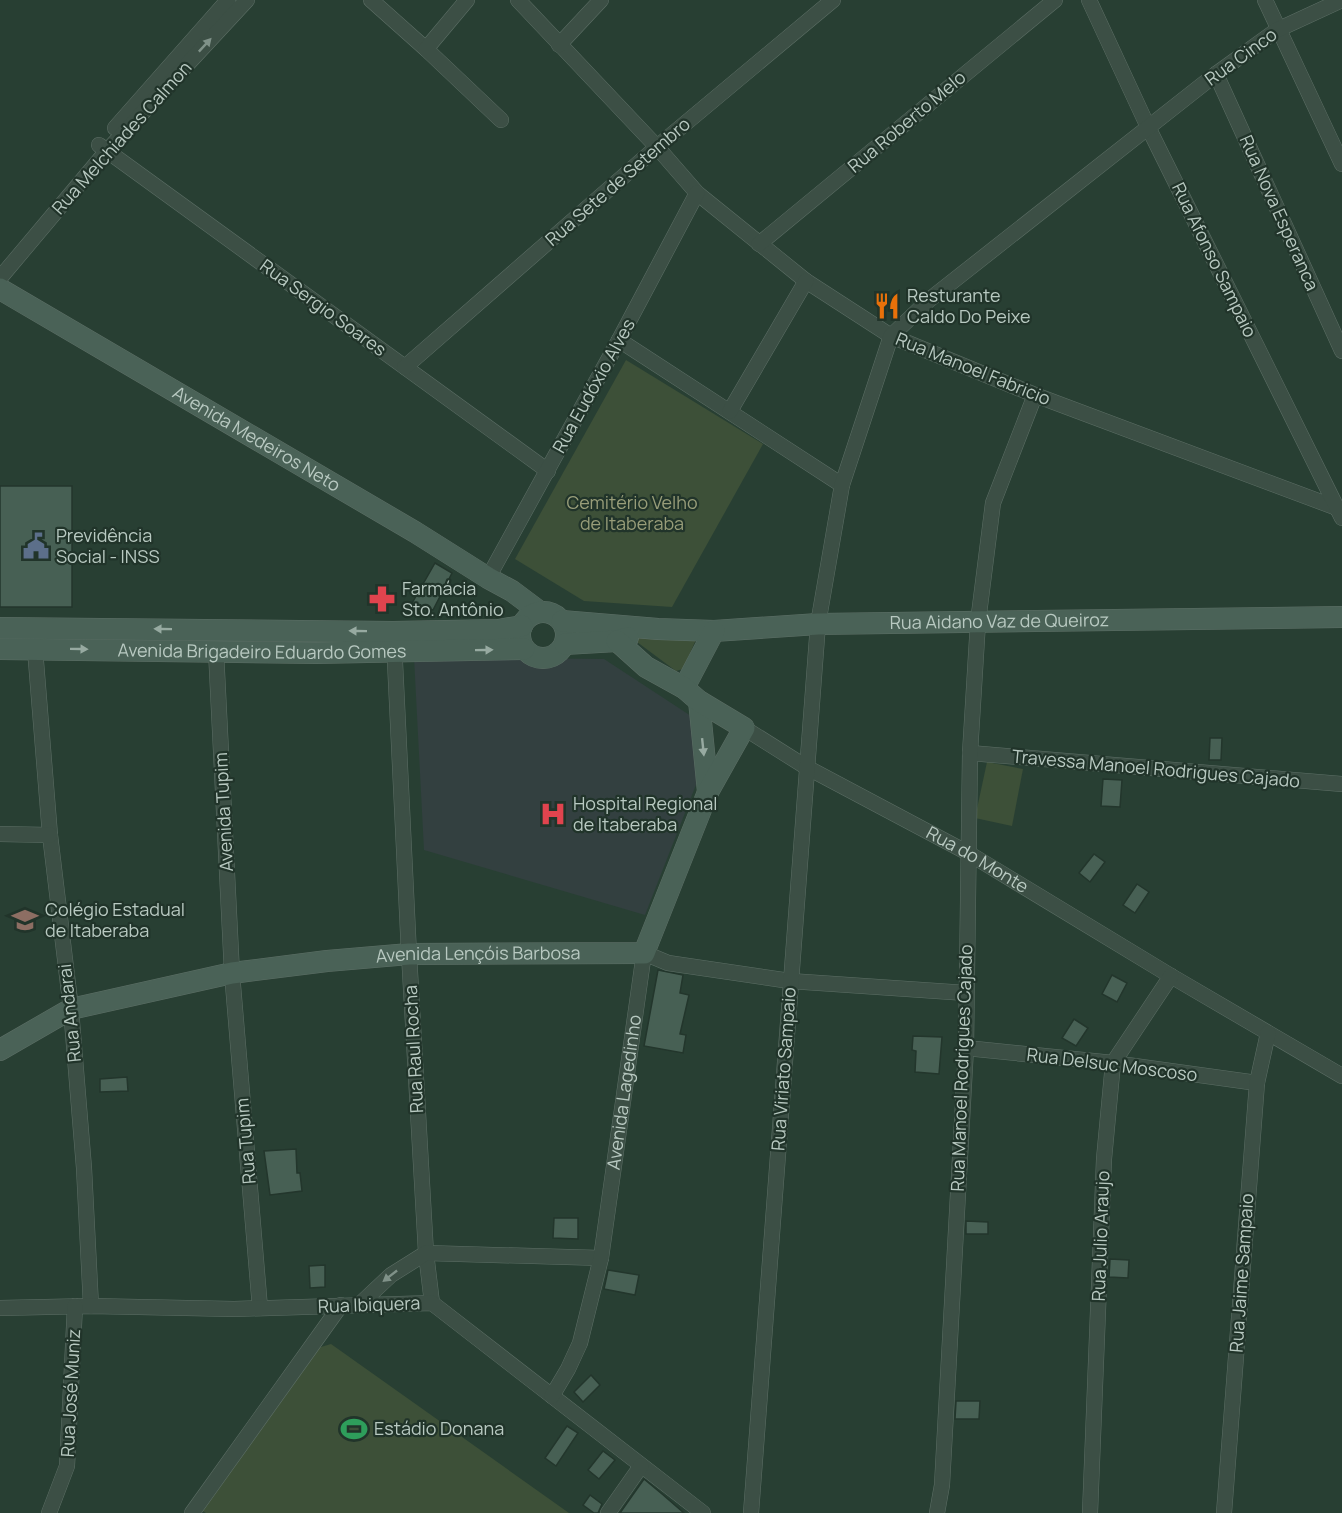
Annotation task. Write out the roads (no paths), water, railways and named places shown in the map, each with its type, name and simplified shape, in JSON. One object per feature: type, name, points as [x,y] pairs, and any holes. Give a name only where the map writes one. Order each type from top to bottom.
[{"type":"street","name":"Rua Melchiades Calmon","points":[[0,265],[228,0]]},
{"type":"street","name":"Rua Melchiades Calmon","points":[[0,278],[102,148],[247,0]]},
{"type":"street","points":[[371,0],[501,120]]},
{"type":"street","points":[[426,49],[466,0]]},
{"type":"street","name":"Rua Manoel Fabricio","points":[[518,0],[657,147],[697,193],[806,281],[891,336],[1035,395],[1339,513]]},
{"type":"street","points":[[559,45],[601,0]]},
{"type":"street","name":"Rua Sete de Setembro","points":[[405,367],[657,147],[833,0]]},
{"type":"street","name":"Rua Roberto Melo","points":[[759,244],[1055,0]]},
{"type":"street","name":"Rua Afonso Sampaio","points":[[1089,0],[1148,128],[1339,513]]},
{"type":"street","points":[[1265,0],[1277,30],[1342,164]]},
{"type":"street","name":"Rua Cinco","points":[[891,336],[929,300],[1216,74],[1277,30],[1342,0]]},
{"type":"street","name":"Rua Nova Esperanca","points":[[1216,74],[1342,351]]},
{"type":"street","name":"Rua Sergio Soares","points":[[102,148],[548,471]]},
{"type":"street","name":"Rua Eudóxio Alves","points":[[488,578],[697,193]]},
{"type":"street","points":[[730,411],[806,281]]},
{"type":"street","name":"Avenida Medeiros Neto","points":[[0,289],[512,591],[529,619]]},
{"type":"street","name":"Rua Viriato Sampaio","points":[[752,1513],[818,624],[842,485],[891,336]]},
{"type":"street","points":[[619,340],[842,485]]},
{"type":"street","name":"Rua Manoel Rodrigues Cajado","points":[[937,1513],[942,1485],[966,1048],[970,753],[978,622],[993,503],[1035,395]]},
{"type":"street","points":[[548,612],[562,621],[567,636],[560,651],[546,658],[531,655],[525,650],[520,637],[529,619],[548,612]]},
{"type":"street","name":"Rua Aidano Vaz de Queiroz","points":[[562,621],[714,631],[818,624],[1342,617]]},
{"type":"street","name":"Avenida Brigadeiro Eduardo Gomes","points":[[456,641],[529,619]]},
{"type":"street","name":"Avenida Brigadeiro Eduardo Gomes","points":[[0,628],[47,642],[216,651],[316,653],[394,641]]},
{"type":"street","name":"Rua Aidano Vaz de Queiroz","points":[[565,644],[616,641],[658,629]]},
{"type":"street","points":[[316,630],[316,653]]},
{"type":"street","name":"Avenida Brigadeiro Eduardo Gomes","points":[[0,648],[47,642],[316,630],[394,641],[456,641],[525,650]]},
{"type":"street","points":[[692,695],[714,631]]},
{"type":"street","name":"Rua Raul Rocha","points":[[394,641],[426,1253],[432,1303]]},
{"type":"street","name":"Rua do Monte","points":[[616,641],[646,666],[806,767],[968,853],[1337,1073]]},
{"type":"street","name":"Rua Andarai","points":[[47,642],[50,835],[71,1009],[84,1168],[91,1306]]},
{"type":"street","name":"Avenida Tupim","points":[[216,651],[232,973]]},
{"type":"street","name":"Avenida Lagedinho","points":[[692,695],[708,792]]},
{"type":"street","name":"Avenida Lagedinho","points":[[552,1396],[580,1343],[601,1258],[644,953],[708,792],[744,728]]},
{"type":"street","name":"Travessa Manoel Rodrigues Cajado","points":[[970,753],[1342,784]]},
{"type":"street","points":[[0,834],[50,835]]},
{"type":"street","name":"Avenida Lençóis Barbosa","points":[[0,1050],[71,1009],[232,973],[409,954],[644,953],[668,963],[790,981],[966,993]]},
{"type":"street","name":"Rua Tupim","points":[[232,973],[260,1308]]},
{"type":"street","name":"Rua Julio Araujo","points":[[1090,1513],[1104,1159],[1113,1063],[1171,976]]},
{"type":"street","name":"Rua Jaime Sampaio","points":[[1224,1513],[1257,1083],[1268,1033]]},
{"type":"street","name":"Rua Delsuc Moscoso","points":[[966,1048],[1113,1063],[1257,1083]]},
{"type":"street","points":[[1337,1073],[1342,1084]]},
{"type":"street","points":[[359,1305],[391,1275],[426,1253],[601,1258]]},
{"type":"street","name":"Rua Ibiquera","points":[[0,1308],[75,1306],[260,1308],[432,1303],[703,1513]]},
{"type":"street","points":[[192,1513],[341,1305]]},
{"type":"street","name":"Rua José Muniz","points":[[49,1513],[68,1466],[75,1306]]},
{"type":"street","points":[[608,1513],[641,1466]]},
{"type":"place","name":"Resturante Caldo Do Peixe","points":[[887,306]]},
{"type":"place","name":"Previdência Social - INSS","points":[[36,546]]},
{"type":"place","name":"Farmácia Sto. Antônio","points":[[382,599]]},
{"type":"place","name":"Hospital Regional de Itaberaba","points":[[553,814]]},
{"type":"place","name":"Colégio Estadual de Itaberaba","points":[[25,920]]},
{"type":"place","name":"Estádio Donana","points":[[354,1429]]},
{"type":"park label","name":"Cemitério Velho de Itaberaba","points":[[632,513]]}]
